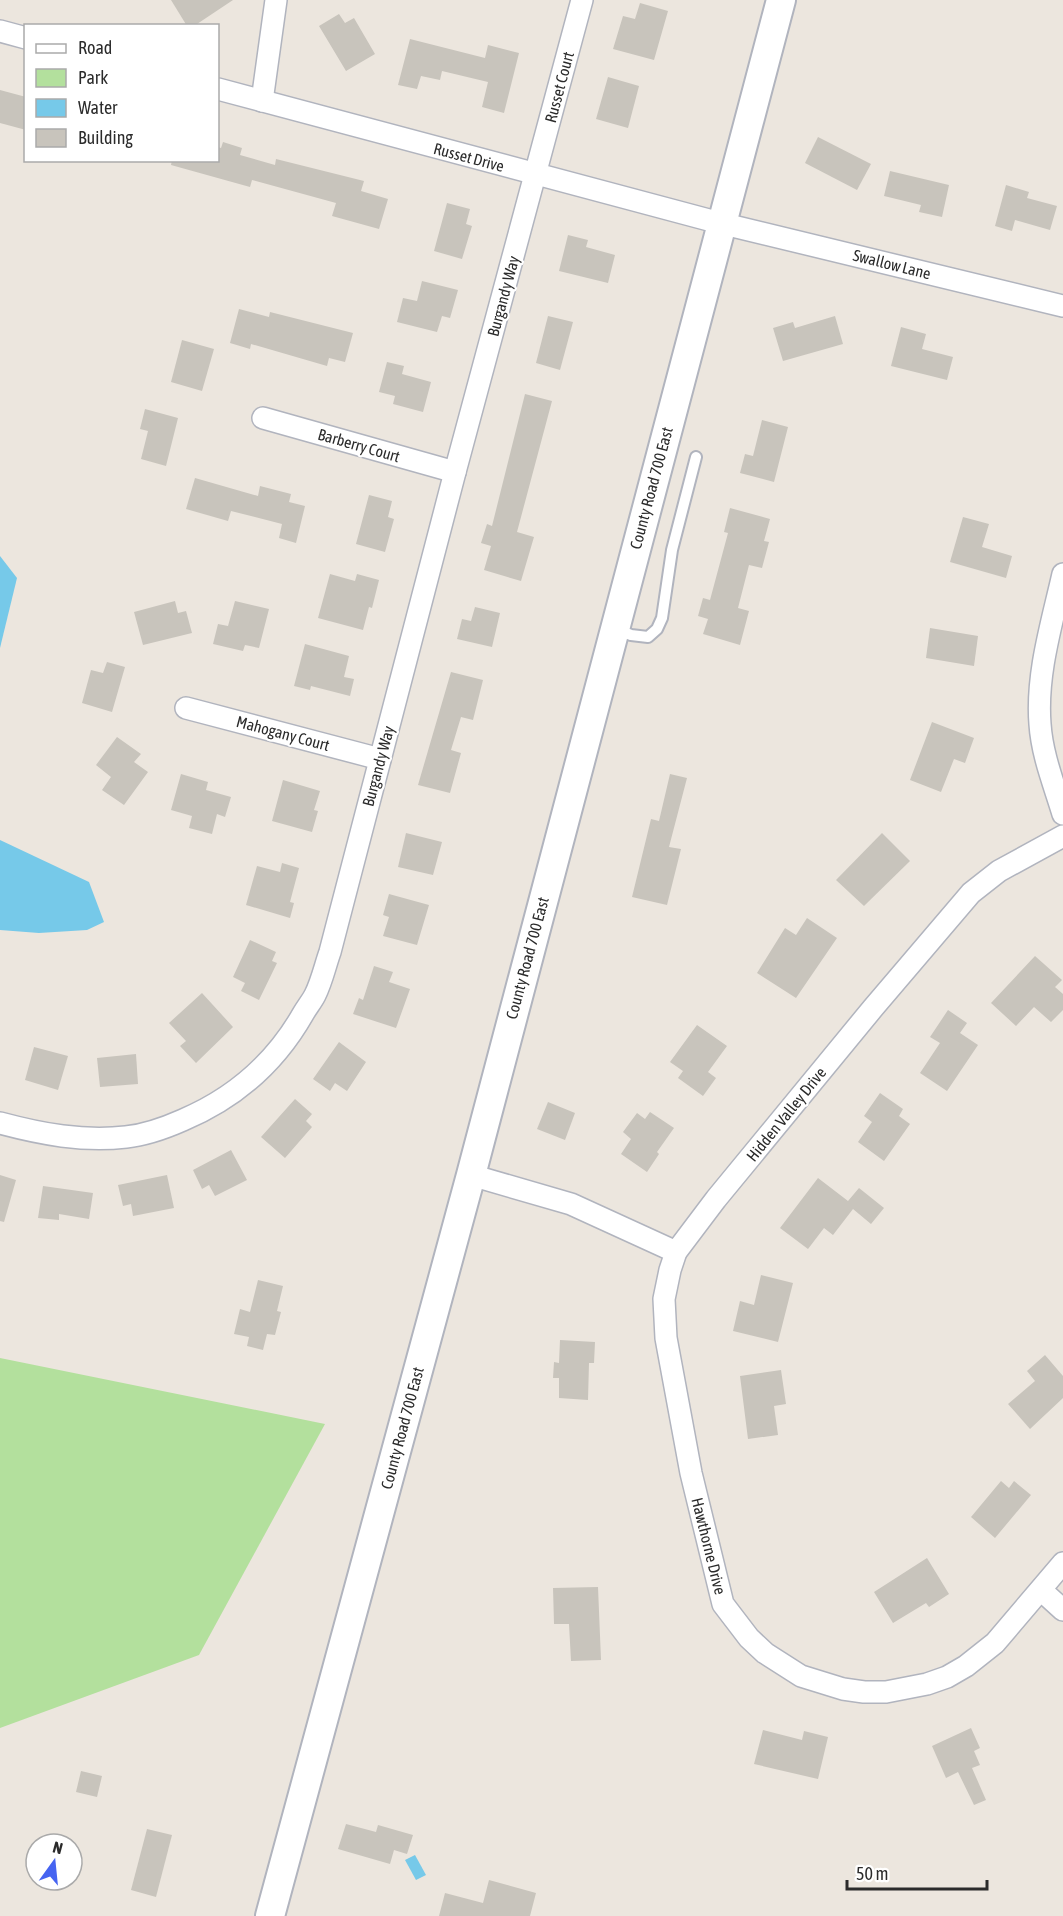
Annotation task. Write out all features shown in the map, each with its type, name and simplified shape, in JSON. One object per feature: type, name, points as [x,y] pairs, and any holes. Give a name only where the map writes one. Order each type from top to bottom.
[{"type":"main road","name":"County Road 700 East","points":[[270,1916],[471,1175],[720,223],[781,0]]},
{"type":"street","points":[[262,101],[276,0]]},
{"type":"street","name":"Russet Court","points":[[536,175],[582,0]]},
{"type":"street","points":[[0,31],[24,37]]},
{"type":"street","name":"Russet Drive","points":[[219,89],[720,223]]},
{"type":"street","name":"Burgandy Way","points":[[0,1123],[60,1136],[111,1138],[129,1137],[194,1116],[249,1082],[265,1066],[292,1034],[315,994],[330,952],[455,472],[536,175]]},
{"type":"street","name":"Swallow Lane","points":[[720,223],[1063,306]]},
{"type":"street","name":"Barberry Court","points":[[263,418],[455,472]]},
{"type":"street","points":[[1063,574],[1042,669],[1039,700],[1045,756],[1063,814]]},
{"type":"street","name":"Mahogany Court","points":[[186,708],[380,759]]},
{"type":"street","name":"Hidden Valley Drive","points":[[676,1252],[851,1035],[971,893],[999,871],[1063,836]]},
{"type":"street","points":[[471,1175],[571,1204],[676,1252]]},
{"type":"street","name":"Hawthorne Drive","points":[[676,1252],[667,1283],[663,1318],[691,1473],[723,1604],[735,1622],[757,1646],[782,1665],[822,1684],[864,1692],[907,1689],[947,1677],[983,1654],[1063,1563]]},
{"type":"street","points":[[1041,1590],[1063,1610]]},
{"type":"lane","points":[[614,629],[648,637],[657,629],[662,618],[672,550],[696,457]]},
{"type":"green space","points":[[0,1358],[325,1424],[199,1655],[0,1728]]},
{"type":"water","points":[[0,556],[17,578],[0,648]]},
{"type":"water","points":[[0,840],[89,882],[104,922],[87,930],[39,933],[0,930]]},
{"type":"water","points":[[415,1855],[426,1875],[416,1880],[405,1860]]},
{"type":"building","points":[[171,0],[233,0],[197,24],[186,24]]},
{"type":"building","points":[[640,3],[668,11],[654,60],[613,49],[623,16],[635,19]]},
{"type":"building","points":[[339,14],[345,23],[354,18],[375,54],[346,71],[319,26]]},
{"type":"building","points":[[410,39],[485,58],[488,45],[519,53],[504,113],[482,107],[488,82],[442,71],[440,80],[421,76],[417,89],[398,85]]},
{"type":"building","points":[[608,77],[639,86],[628,128],[596,119]]},
{"type":"building","points":[[0,90],[24,96],[24,129],[0,123]]},
{"type":"building","points":[[818,137],[871,164],[857,190],[805,163]]},
{"type":"building","points":[[223,142],[242,148],[240,155],[275,165],[276,159],[364,181],[361,191],[388,199],[379,229],[332,216],[336,203],[252,180],[250,187],[171,165],[172,162],[219,162],[219,147],[221,148]]},
{"type":"building","points":[[890,171],[949,185],[942,217],[919,212],[921,205],[884,196]]},
{"type":"building","points":[[1006,185],[1029,192],[1027,198],[1057,206],[1050,230],[1015,220],[1012,231],[995,226]]},
{"type":"building","points":[[447,203],[470,209],[466,224],[472,226],[462,259],[434,251]]},
{"type":"building","points":[[568,235],[588,240],[586,247],[615,255],[608,283],[559,271]]},
{"type":"building","points":[[422,281],[458,290],[450,318],[442,316],[437,332],[397,322],[403,298],[417,301]]},
{"type":"building","points":[[239,309],[269,317],[270,312],[353,333],[345,362],[329,358],[327,366],[251,344],[250,349],[230,343]]},
{"type":"building","points":[[548,316],[573,322],[560,370],[536,363]]},
{"type":"building","points":[[835,316],[843,344],[783,361],[773,328],[793,322],[795,328]]},
{"type":"building","points":[[901,327],[926,334],[922,349],[953,357],[947,380],[891,366]]},
{"type":"building","points":[[182,340],[214,349],[202,391],[171,382]]},
{"type":"building","points":[[387,362],[404,366],[402,374],[431,382],[423,412],[393,404],[395,396],[379,392]]},
{"type":"building","points":[[525,394],[552,401],[517,532],[534,537],[521,581],[484,570],[491,546],[481,543],[487,524],[492,526]]},
{"type":"building","points":[[145,409],[178,418],[166,466],[141,459],[148,431],[140,429]]},
{"type":"building","points":[[762,420],[788,427],[774,482],[740,473],[745,454],[753,456]]},
{"type":"building","points":[[195,478],[258,496],[260,486],[291,494],[289,502],[305,506],[296,543],[279,538],[282,524],[231,511],[228,521],[186,509]]},
{"type":"building","points":[[369,495],[392,501],[388,517],[394,519],[385,552],[356,544]]},
{"type":"building","points":[[730,508],[770,519],[764,541],[769,542],[762,568],[749,565],[738,608],[749,611],[740,645],[703,634],[708,619],[698,616],[703,598],[710,600],[728,533],[724,532]]},
{"type":"building","points":[[963,517],[989,524],[982,547],[1012,556],[1006,578],[950,562]]},
{"type":"building","points":[[330,574],[355,581],[357,574],[379,580],[372,608],[369,607],[363,630],[318,618]]},
{"type":"building","points":[[175,601],[178,613],[186,611],[192,633],[143,645],[134,612]]},
{"type":"building","points":[[235,601],[269,609],[259,648],[245,645],[243,651],[213,644],[218,624],[228,626]]},
{"type":"building","points":[[475,607],[500,613],[492,647],[457,639],[462,619],[471,621]]},
{"type":"building","points":[[930,628],[978,636],[974,666],[926,658]]},
{"type":"building","points":[[305,644],[349,656],[344,677],[354,679],[350,696],[311,686],[310,690],[294,686]]},
{"type":"building","points":[[107,662],[125,667],[112,712],[82,703],[91,670],[103,673]]},
{"type":"building","points":[[451,672],[483,680],[473,720],[461,717],[451,750],[461,753],[450,793],[418,785]]},
{"type":"building","points":[[932,722],[974,738],[965,763],[954,759],[941,792],[910,780]]},
{"type":"building","points":[[117,737],[141,754],[134,762],[148,772],[124,805],[102,790],[111,777],[96,765]]},
{"type":"building","points":[[181,774],[208,782],[206,790],[231,797],[225,817],[217,814],[212,834],[189,828],[192,816],[171,810]]},
{"type":"building","points":[[670,774],[687,778],[669,847],[681,849],[667,905],[632,897],[651,819],[659,821]]},
{"type":"building","points":[[283,780],[320,791],[314,810],[318,811],[312,832],[272,821]]},
{"type":"building","points":[[406,833],[442,842],[433,875],[398,867]]},
{"type":"building","points":[[882,833],[910,861],[864,906],[836,880]]},
{"type":"building","points":[[282,863],[299,868],[290,902],[294,903],[290,918],[246,905],[257,866],[280,872]]},
{"type":"building","points":[[389,894],[429,905],[417,945],[383,936],[389,917],[383,915]]},
{"type":"building","points":[[807,918],[837,938],[796,998],[757,973],[785,928],[796,935]]},
{"type":"building","points":[[250,940],[276,952],[272,961],[277,963],[259,1000],[241,991],[245,983],[233,977]]},
{"type":"building","points":[[1035,956],[1062,980],[1055,987],[1063,994],[1063,1010],[1051,1022],[1034,1007],[1016,1026],[991,1003]]},
{"type":"building","points":[[374,966],[393,972],[389,982],[410,989],[396,1028],[353,1014],[359,998],[363,1000]]},
{"type":"building","points":[[202,993],[233,1027],[196,1063],[180,1046],[186,1041],[169,1023]]},
{"type":"building","points":[[948,1010],[967,1023],[960,1033],[978,1045],[947,1091],[920,1073],[940,1043],[930,1037]]},
{"type":"building","points":[[697,1025],[727,1046],[708,1072],[716,1078],[703,1096],[678,1078],[683,1071],[670,1062]]},
{"type":"building","points":[[339,1042],[366,1062],[347,1091],[335,1083],[330,1091],[313,1079]]},
{"type":"building","points":[[34,1047],[68,1056],[58,1090],[25,1080]]},
{"type":"building","points":[[136,1054],[138,1084],[100,1087],[97,1058]]},
{"type":"building","points":[[880,1093],[903,1109],[899,1116],[910,1124],[884,1161],[858,1142],[872,1122],[864,1116]]},
{"type":"building","points":[[295,1099],[312,1114],[306,1121],[312,1127],[285,1158],[261,1137]]},
{"type":"building","points":[[548,1102],[575,1113],[565,1140],[537,1129]]},
{"type":"building","points":[[650,1112],[674,1128],[657,1152],[659,1154],[647,1172],[621,1154],[631,1139],[623,1132],[637,1113],[645,1119]]},
{"type":"building","points":[[231,1150],[247,1180],[215,1196],[209,1185],[202,1189],[193,1170]]},
{"type":"building","points":[[0,1175],[16,1180],[4,1222],[0,1221]]},
{"type":"building","points":[[167,1175],[174,1208],[133,1216],[131,1204],[123,1206],[118,1185]]},
{"type":"building","points":[[818,1178],[848,1201],[859,1188],[884,1208],[871,1224],[853,1209],[833,1235],[824,1228],[808,1249],[780,1228]]},
{"type":"building","points":[[43,1186],[93,1193],[89,1219],[59,1214],[59,1220],[38,1218]]},
{"type":"building","points":[[761,1275],[793,1283],[778,1342],[733,1331],[740,1301],[754,1305]]},
{"type":"building","points":[[258,1280],[283,1286],[277,1311],[281,1312],[275,1335],[267,1334],[263,1350],[247,1346],[249,1337],[234,1334],[240,1309],[250,1312]]},
{"type":"building","points":[[560,1340],[595,1342],[594,1363],[589,1363],[588,1400],[559,1398],[559,1378],[553,1378],[554,1362],[559,1363]]},
{"type":"building","points":[[1045,1355],[1063,1376],[1063,1398],[1030,1429],[1008,1404],[1035,1381],[1027,1371]]},
{"type":"building","points":[[781,1370],[786,1404],[774,1406],[778,1435],[748,1439],[740,1376]]},
{"type":"building","points":[[1001,1481],[1009,1488],[1014,1481],[1031,1495],[995,1538],[971,1517]]},
{"type":"building","points":[[927,1558],[949,1594],[929,1607],[926,1603],[893,1623],[874,1592]]},
{"type":"building","points":[[598,1587],[601,1660],[571,1661],[569,1624],[554,1624],[553,1588]]},
{"type":"building","points":[[971,1728],[980,1748],[974,1751],[980,1765],[972,1768],[986,1800],[974,1805],[958,1772],[946,1778],[932,1746]]},
{"type":"building","points":[[763,1730],[802,1740],[804,1731],[828,1737],[818,1779],[754,1764]]},
{"type":"building","points":[[81,1771],[102,1776],[97,1797],[76,1792]]},
{"type":"building","points":[[346,1824],[376,1832],[378,1825],[413,1835],[407,1854],[394,1850],[390,1864],[338,1849]]},
{"type":"building","points":[[147,1829],[172,1835],[156,1897],[131,1890]]},
{"type":"building","points":[[489,1880],[536,1893],[530,1916],[439,1916],[445,1893],[483,1903]]}]
